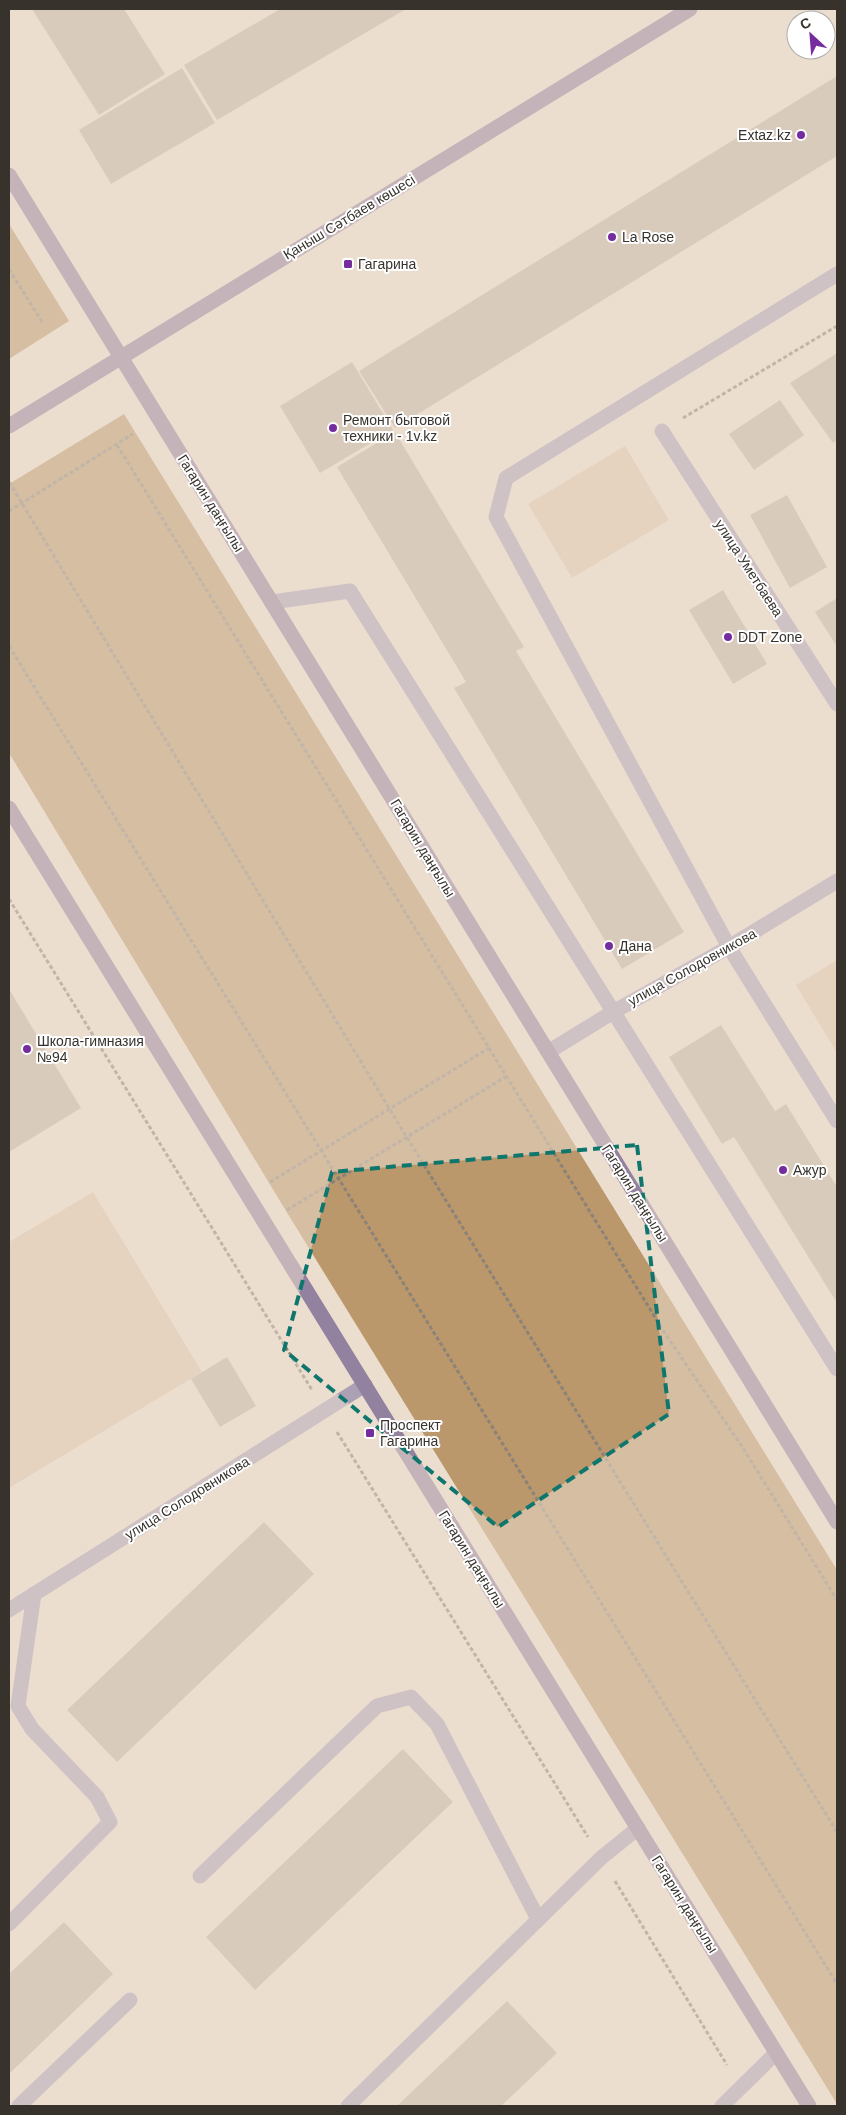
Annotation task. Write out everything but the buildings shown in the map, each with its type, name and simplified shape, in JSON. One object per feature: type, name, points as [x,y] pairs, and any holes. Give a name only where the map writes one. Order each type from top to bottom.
[{"type":"street","name":"Қаныш Сәтбаев көшесі","points":[[9,426],[690,9]]},
{"type":"street","name":"Гагарин даңғылы","points":[[9,175],[837,1522]]},
{"type":"street","points":[[837,274],[506,478],[496,517],[729,947],[837,1120]]},
{"type":"street","name":"улица Уметбаева","points":[[662,431],[837,704]]},
{"type":"street","points":[[272,602],[350,591],[837,1369]]},
{"type":"street","name":"Гагарин даңғылы","points":[[9,808],[809,2106]]},
{"type":"street","name":"улица Солодовникова","points":[[548,1052],[612,1012],[729,947],[837,881]]},
{"type":"street","name":"улица Солодовникова","points":[[9,1610],[365,1385]]},
{"type":"street","points":[[9,1924],[110,1822],[97,1797],[32,1729],[18,1706],[34,1594]]},
{"type":"street","points":[[200,1876],[377,1706],[411,1697],[437,1724],[538,1919]]},
{"type":"street","points":[[348,2106],[601,1858],[638,1828]]},
{"type":"street","points":[[19,2106],[130,2000]]},
{"type":"street","points":[[722,2106],[776,2052]]},
{"type":"path","points":[[9,269],[42,322]]},
{"type":"path","points":[[662,431],[837,326]]},
{"type":"path","points":[[9,511],[133,434]]},
{"type":"path","points":[[117,444],[666,1335],[743,1448],[837,1600]]},
{"type":"path","points":[[9,482],[406,1136],[837,1832]]},
{"type":"path","points":[[9,646],[837,1984]]},
{"type":"path","points":[[9,900],[742,2088]]},
{"type":"path","points":[[269,1183],[489,1048]]},
{"type":"path","points":[[286,1211],[507,1076]]},
{"type":"highlighted area","points":[[637,1145],[669,1414],[498,1527],[284,1350],[332,1172]]},
{"type":"shaded area","points":[[9,224],[69,321],[9,359]]},
{"type":"shaded area","points":[[124,414],[837,1570],[837,2104],[286,1211],[9,753],[9,484]]},
{"type":"shaded area","points":[[625,446],[669,520],[572,578],[528,504]]},
{"type":"shaded area","points":[[837,960],[837,1053],[796,985]]},
{"type":"shaded area","points":[[93,1192],[202,1372],[9,1488],[9,1242]]},
{"type":"place","name":"Extaz.kz","points":[[801,135]]},
{"type":"place","name":"La Rose","points":[[612,237]]},
{"type":"place","name":"Гагарина","points":[[348,264]]},
{"type":"place","name":"Ремонт бытовой техники - 1v.kz","points":[[333,428]]},
{"type":"place","name":"DDT Zone","points":[[728,637]]},
{"type":"place","name":"Дана","points":[[609,946]]},
{"type":"place","name":"Школа-гимназия №94","points":[[27,1049]]},
{"type":"place","name":"Ажур","points":[[783,1170]]},
{"type":"place","name":"Проспект Гагарина","points":[[370,1433]]}]
